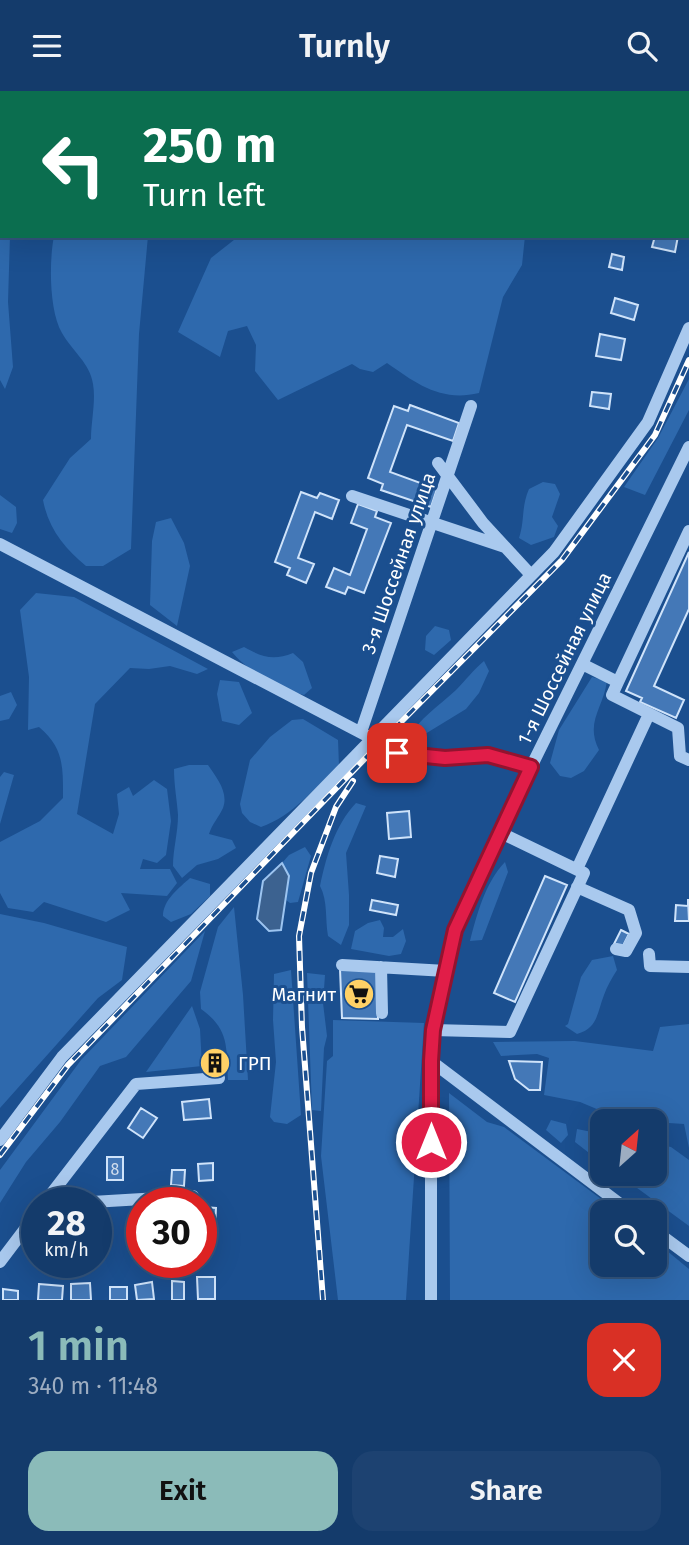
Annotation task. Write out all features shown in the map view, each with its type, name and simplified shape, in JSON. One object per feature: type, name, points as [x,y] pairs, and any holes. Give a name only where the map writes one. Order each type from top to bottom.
[{"type":"street","points":[[0,1140],[62,1056],[366,735],[554,552],[648,422],[689,328]]},
{"type":"street","name":"3-я Шоссейная улица","points":[[366,735],[471,406]]},
{"type":"street","name":"1-я Шоссейная улица","points":[[431,1300],[433,1030],[455,930],[499,832],[582,664],[684,470],[689,447]]},
{"type":"street","points":[[438,463],[483,523],[531,575]]},
{"type":"street","points":[[352,496],[505,547]]},
{"type":"street","points":[[689,531],[612,695],[678,728],[680,756],[689,760]]},
{"type":"street","points":[[0,544],[366,735]]},
{"type":"street","points":[[582,664],[618,682]]},
{"type":"street","points":[[577,869],[649,713]]},
{"type":"street","points":[[397,753],[445,758],[488,755],[531,767]]},
{"type":"street","points":[[433,1030],[510,1032],[584,873],[499,832]]},
{"type":"street","points":[[578,887],[629,910],[636,933],[626,951],[616,950]]},
{"type":"street","points":[[649,954],[650,966],[689,967]]},
{"type":"street","points":[[342,965],[446,971]]},
{"type":"street","points":[[382,967],[382,1013]]},
{"type":"street","points":[[431,1061],[615,1200]]},
{"type":"street","points":[[57,1187],[136,1084],[219,1078]]},
{"type":"street","points":[[0,1262],[21,1234]]},
{"type":"street","points":[[667,1239],[689,1255]]},
{"type":"shaded area","points":[[0,238],[10,238],[8,302],[13,367],[5,389],[0,380]]},
{"type":"shaded area","points":[[54,238],[148,238],[139,334],[131,549],[103,566],[86,566],[71,552],[53,529],[43,500],[70,458],[91,439],[94,404],[91,377],[85,363],[58,324],[52,299],[51,259]]},
{"type":"shaded area","points":[[236,238],[525,238],[522,265],[503,297],[479,393],[465,395],[430,389],[387,363],[373,372],[352,364],[278,400],[255,371],[256,345],[247,326],[228,331],[220,357],[178,332],[211,258]]},
{"type":"shaded area","points":[[689,379],[689,410],[645,495],[624,487],[658,438]]},
{"type":"shaded area","points":[[543,482],[555,484],[560,494],[552,517],[558,526],[554,537],[531,545],[519,538],[525,502],[529,489]]},
{"type":"shaded area","points":[[0,495],[16,507],[17,523],[12,533],[0,529]]},
{"type":"shaded area","points":[[171,518],[184,543],[190,566],[177,626],[150,605],[152,541],[156,522]]},
{"type":"shaded area","points":[[36,593],[74,597],[208,669],[197,674],[170,666],[130,668],[95,704],[77,814],[113,834],[119,814],[117,794],[129,787],[133,796],[154,780],[167,789],[171,821],[166,855],[157,863],[143,859],[140,869],[170,869],[177,883],[167,896],[121,893],[130,910],[106,922],[44,902],[33,912],[8,908],[0,893],[0,842],[40,821],[63,798],[62,767],[58,751],[39,727],[28,730],[29,677],[20,610]]},
{"type":"shaded area","points":[[435,626],[449,630],[451,640],[434,655],[425,650],[426,636]]},
{"type":"shaded area","points":[[244,647],[268,657],[293,653],[303,662],[312,688],[304,695],[265,678],[246,666],[232,652]]},
{"type":"shaded area","points":[[484,661],[489,671],[479,693],[466,709],[412,742],[408,739],[424,718]]},
{"type":"shaded area","points":[[592,677],[607,681],[594,723],[595,740],[599,750],[584,771],[571,778],[560,776],[550,763],[559,730]]},
{"type":"shaded area","points":[[220,680],[239,682],[252,713],[239,725],[222,721],[217,694]]},
{"type":"shaded area","points":[[11,692],[17,705],[9,719],[0,721],[0,696]]},
{"type":"shaded area","points":[[303,719],[338,740],[339,766],[293,809],[261,827],[250,822],[242,813],[240,804],[250,760],[270,737],[292,720]]},
{"type":"shaded area","points":[[189,765],[208,765],[218,780],[224,796],[223,808],[209,834],[232,840],[236,848],[218,859],[197,865],[182,878],[173,866],[178,815],[174,769]]},
{"type":"shaded area","points":[[4,772],[14,775],[0,824],[0,777]]},
{"type":"shaded area","points":[[356,803],[366,806],[346,853],[349,925],[341,945],[328,936],[320,886],[328,853],[337,831]]},
{"type":"shaded area","points":[[305,847],[311,856],[298,902],[290,903],[286,900],[289,876],[282,863],[289,855]]},
{"type":"shaded area","points":[[505,862],[508,872],[482,940],[470,941],[487,889]]},
{"type":"shaded area","points":[[282,863],[289,876],[281,930],[269,931],[257,919],[263,881]]},
{"type":"shaded area","points":[[190,878],[210,884],[210,896],[191,914],[171,922],[163,916],[166,905],[172,895]]},
{"type":"shaded area","points":[[234,907],[248,1080],[228,1080],[222,1032],[201,1009],[200,992],[218,927]]},
{"type":"shaded area","points":[[0,914],[44,923],[127,947],[122,980],[98,998],[0,1108]]},
{"type":"shaded area","points":[[380,920],[384,928],[383,937],[393,937],[403,929],[406,941],[401,954],[389,956],[351,949],[355,931]]},
{"type":"shaded area","points":[[205,931],[191,981],[126,1057],[100,1066],[60,1122],[26,1162],[0,1203],[0,1170],[81,1060]]},
{"type":"shaded area","points":[[613,956],[617,970],[607,988],[596,1019],[589,1028],[577,1034],[565,1026],[568,1024],[581,977],[592,960]]},
{"type":"shaded area","points":[[291,970],[301,1115],[287,1124],[274,1122],[270,1117],[276,1062],[274,974]]},
{"type":"shaded area","points":[[307,973],[325,975],[323,1003],[327,1036],[321,1111],[312,1110]]},
{"type":"shaded area","points":[[192,1006],[200,1029],[202,1066],[146,1072]]},
{"type":"shaded area","points":[[333,1020],[424,1023],[406,1300],[338,1300],[321,1156],[327,1061],[333,1056]]},
{"type":"shaded area","points":[[689,1024],[689,1148],[684,1124],[667,1123],[667,1109],[597,1109],[580,1102],[544,1095],[549,1058],[537,1054],[501,1056],[493,1042],[575,1041],[653,1051],[660,1027]]},
{"type":"shaded area","points":[[449,1093],[487,1122],[504,1127],[602,1200],[590,1200],[590,1277],[667,1277],[667,1251],[689,1269],[689,1300],[450,1300]]},
{"type":"shaded area","points":[[551,1120],[566,1124],[568,1135],[561,1143],[546,1130]]},
{"type":"shaded area","points":[[577,1129],[590,1132],[590,1154],[575,1142]]},
{"type":"shaded area","points":[[667,1146],[671,1147],[689,1160],[689,1226],[667,1210],[667,1200],[654,1200],[636,1187],[667,1187]]},
{"type":"building","points":[[654,238],[678,238],[675,252],[652,247]]},
{"type":"building","points":[[612,254],[624,257],[622,270],[609,267]]},
{"type":"building","points":[[615,298],[638,305],[634,320],[611,313]]},
{"type":"building","points":[[600,334],[625,339],[621,360],[596,356]]},
{"type":"building","points":[[592,392],[611,394],[609,409],[590,406]]},
{"type":"building","points":[[410,405],[459,423],[453,441],[407,425],[390,472],[437,489],[431,507],[381,490],[383,484],[368,478],[394,406],[408,411]]},
{"type":"building","points":[[301,492],[317,498],[320,493],[339,500],[332,519],[315,512],[298,558],[314,564],[306,583],[287,575],[290,568],[275,562]]},
{"type":"building","points":[[358,504],[377,511],[375,517],[391,523],[364,593],[348,587],[345,594],[326,587],[334,568],[350,575],[367,529],[351,523]]},
{"type":"building","points":[[689,552],[689,609],[654,686],[684,700],[676,718],[640,702],[642,698],[626,691]]},
{"type":"building","points":[[409,811],[411,837],[389,839],[387,813]]},
{"type":"building","points":[[380,856],[398,859],[395,877],[377,873]]},
{"type":"building","points":[[545,876],[567,885],[515,1002],[494,993]]},
{"type":"building","points":[[688,899],[689,921],[675,921],[676,905],[688,906]]},
{"type":"building","points":[[372,900],[398,905],[396,915],[370,910]]},
{"type":"building","points":[[621,930],[629,934],[622,948],[614,944]]},
{"type":"building","name":"Магнит","points":[[340,969],[377,970],[378,1019],[342,1018]]},
{"type":"building","name":"ГРП","points":[[208,1056],[221,1056],[221,1070],[208,1070]]},
{"type":"building","points":[[509,1061],[542,1062],[540,1090],[529,1090],[515,1079]]},
{"type":"building","points":[[209,1099],[211,1118],[184,1120],[182,1102]]},
{"type":"building","points":[[141,1108],[157,1118],[143,1138],[128,1128]]},
{"type":"building","points":[[107,1157],[123,1157],[123,1180],[107,1180]]},
{"type":"building","points":[[213,1163],[213,1180],[199,1181],[198,1164]]},
{"type":"building","points":[[172,1170],[185,1170],[184,1186],[171,1185]]},
{"type":"building","points":[[197,1278],[215,1278],[215,1299],[198,1299]]},
{"type":"building","points":[[172,1281],[184,1282],[184,1300],[172,1300]]},
{"type":"building","points":[[152,1282],[154,1299],[137,1300],[135,1285]]},
{"type":"building","points":[[90,1283],[91,1300],[71,1300],[71,1284]]},
{"type":"building","points":[[39,1284],[63,1286],[62,1300],[38,1300]]},
{"type":"building","points":[[110,1287],[127,1287],[127,1300],[110,1300]]},
{"type":"building","points":[[3,1289],[18,1291],[18,1300],[3,1300]]},
{"type":"railway","points":[[0,1155],[68,1065],[379,744],[562,560],[655,435],[689,360]]},
{"type":"railway","points":[[323,1300],[302,1027],[299,936],[311,873],[336,807],[353,781]]},
{"type":"place","name":"Магнит","points":[[359,994]]},
{"type":"place","name":"ГРП","points":[[215,1063]]},
{"type":"route","points":[[397,753],[445,758],[488,755],[531,767],[455,930],[433,1030],[431,1142]]}]
